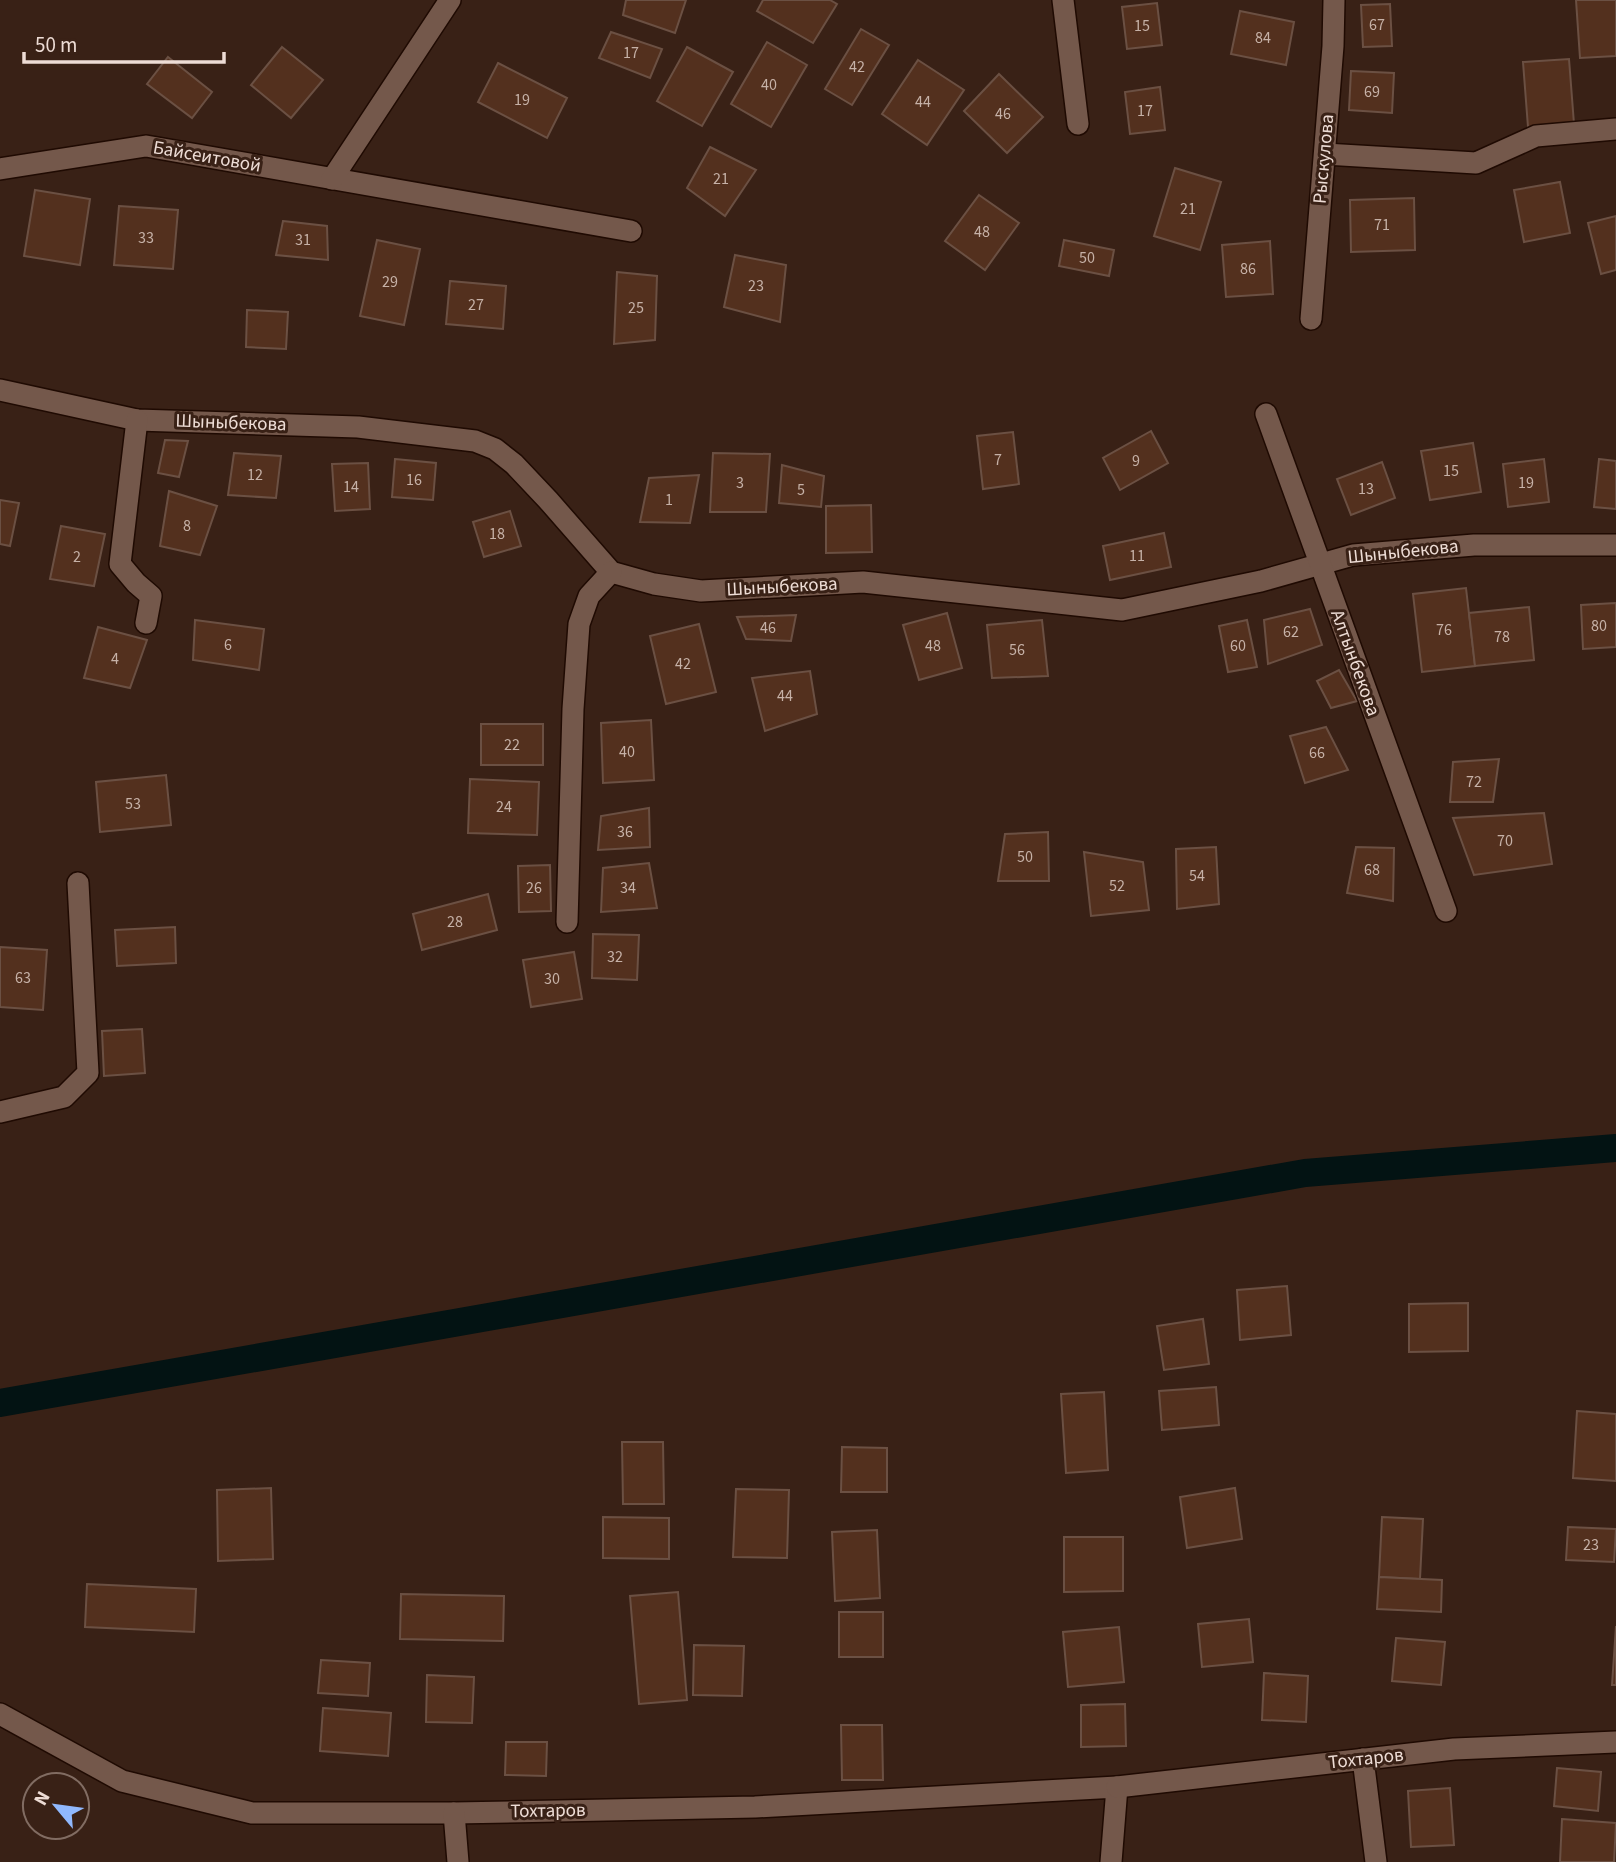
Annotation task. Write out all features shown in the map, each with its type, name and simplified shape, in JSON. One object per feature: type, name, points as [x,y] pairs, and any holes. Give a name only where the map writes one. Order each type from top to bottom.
[{"type":"street","points":[[332,178],[450,0]]},
{"type":"street","points":[[1063,0],[1078,124]]},
{"type":"street","name":"Рыскулова","points":[[1311,318],[1333,46],[1334,0]]},
{"type":"street","points":[[1325,154],[1476,163],[1536,136],[1616,129]]},
{"type":"street","name":"Байсеитовой","points":[[0,169],[146,146],[631,231]]},
{"type":"street","name":"Шыныбекова","points":[[0,390],[137,419],[358,427],[475,441],[495,449],[514,464],[611,572],[701,591],[863,582],[1122,610],[1261,581],[1353,555],[1474,545],[1616,545]]},
{"type":"street","name":"Алтынбекова","points":[[1266,414],[1446,911]]},
{"type":"street","points":[[137,419],[120,564],[151,596],[146,623]]},
{"type":"street","points":[[567,922],[573,709],[579,624],[589,596],[611,572]]},
{"type":"street","points":[[0,1112],[64,1097],[88,1073],[78,883]]},
{"type":"street","name":"Тохтаров","points":[[0,1714],[122,1781],[252,1813],[454,1813],[755,1807],[1116,1787],[1454,1749],[1616,1742]]},
{"type":"street","points":[[1363,1759],[1376,1862]]},
{"type":"street","points":[[1111,1862],[1116,1787]]},
{"type":"street","points":[[454,1813],[458,1862]]},
{"type":"building","points":[[626,0],[686,0],[675,33],[623,15]]},
{"type":"building","points":[[763,0],[830,0],[837,4],[813,43],[757,11]]},
{"type":"building","points":[[1576,0],[1616,0],[1616,56],[1580,58]]},
{"type":"building","points":[[1157,3],[1162,45],[1127,49],[1122,7]]},
{"type":"building","points":[[1390,4],[1392,46],[1363,47],[1361,5]]},
{"type":"building","points":[[1240,11],[1294,22],[1286,65],[1231,54]]},
{"type":"building","points":[[861,29],[889,45],[852,105],[825,89]]},
{"type":"building","points":[[611,32],[662,49],[650,78],[599,58]]},
{"type":"building","points":[[767,42],[807,65],[771,127],[731,104]]},
{"type":"building","points":[[282,47],[323,80],[291,118],[251,85]]},
{"type":"building","points":[[687,47],[733,72],[702,126],[657,101]]},
{"type":"building","points":[[168,57],[212,92],[192,118],[147,84]]},
{"type":"building","points":[[1569,59],[1574,124],[1528,127],[1523,62]]},
{"type":"building","points":[[918,60],[964,90],[927,145],[882,114]]},
{"type":"building","points":[[498,63],[567,98],[547,138],[478,102]]},
{"type":"building","points":[[1351,71],[1394,73],[1392,113],[1349,110]]},
{"type":"building","points":[[999,74],[1043,117],[1007,153],[964,111]]},
{"type":"building","points":[[1160,87],[1165,130],[1130,134],[1125,92]]},
{"type":"building","points":[[710,147],[756,170],[725,216],[687,188]]},
{"type":"building","points":[[1175,168],[1221,182],[1200,250],[1154,236]]},
{"type":"building","points":[[1560,182],[1570,233],[1524,242],[1514,190]]},
{"type":"building","points":[[35,190],[90,199],[80,265],[24,256]]},
{"type":"building","points":[[979,195],[1019,223],[985,270],[945,241]]},
{"type":"building","points":[[1414,198],[1415,250],[1351,252],[1350,200]]},
{"type":"building","points":[[119,206],[178,210],[173,269],[114,265]]},
{"type":"building","points":[[1616,216],[1616,270],[1601,274],[1588,223]]},
{"type":"building","points":[[283,221],[327,226],[328,260],[276,255]]},
{"type":"building","points":[[377,240],[420,249],[404,325],[360,316]]},
{"type":"building","points":[[1064,240],[1114,250],[1109,276],[1059,266]]},
{"type":"building","points":[[1270,241],[1273,294],[1226,297],[1222,245]]},
{"type":"building","points":[[735,255],[786,265],[780,322],[724,307]]},
{"type":"building","points":[[617,272],[657,276],[655,340],[614,344]]},
{"type":"building","points":[[450,281],[506,286],[503,329],[446,324]]},
{"type":"building","points":[[247,310],[288,312],[286,349],[246,347]]},
{"type":"building","points":[[1151,431],[1168,463],[1120,490],[1103,458]]},
{"type":"building","points":[[1013,432],[1019,484],[983,489],[977,436]]},
{"type":"building","points":[[165,440],[188,441],[179,477],[158,473]]},
{"type":"building","points":[[1473,443],[1481,492],[1430,500],[1421,451]]},
{"type":"building","points":[[234,453],[281,456],[276,498],[228,495]]},
{"type":"building","points":[[713,453],[770,454],[766,512],[710,512]]},
{"type":"building","points":[[395,459],[436,463],[433,500],[392,497]]},
{"type":"building","points":[[1544,459],[1549,502],[1508,507],[1503,464]]},
{"type":"building","points":[[1599,459],[1616,461],[1616,509],[1594,507]]},
{"type":"building","points":[[1382,462],[1395,498],[1351,515],[1337,479]]},
{"type":"building","points":[[368,463],[370,509],[335,511],[332,464]]},
{"type":"building","points":[[782,465],[824,476],[821,507],[779,503]]},
{"type":"building","points":[[699,475],[690,523],[640,522],[649,478]]},
{"type":"building","points":[[169,491],[217,506],[200,555],[160,546]]},
{"type":"building","points":[[0,500],[19,503],[10,546],[0,544]]},
{"type":"building","points":[[871,505],[872,552],[826,553],[826,506]]},
{"type":"building","points":[[510,511],[521,546],[484,557],[473,522]]},
{"type":"building","points":[[61,526],[105,534],[94,586],[50,579]]},
{"type":"building","points":[[1164,533],[1171,567],[1110,580],[1103,546]]},
{"type":"building","points":[[1466,588],[1475,666],[1422,672],[1413,594]]},
{"type":"building","points":[[1616,603],[1616,647],[1583,649],[1581,605]]},
{"type":"building","points":[[1529,607],[1534,660],[1475,666],[1469,613]]},
{"type":"building","points":[[1310,609],[1322,645],[1268,664],[1264,620]]},
{"type":"building","points":[[947,613],[962,668],[919,680],[903,625]]},
{"type":"building","points":[[796,615],[791,641],[746,639],[737,617]]},
{"type":"building","points":[[195,620],[264,629],[259,670],[193,660]]},
{"type":"building","points":[[1042,620],[1048,676],[992,678],[987,625]]},
{"type":"building","points":[[1247,620],[1257,667],[1228,672],[1219,626]]},
{"type":"building","points":[[699,624],[716,692],[666,704],[650,636]]},
{"type":"building","points":[[98,627],[147,640],[130,688],[84,678]]},
{"type":"building","points":[[1339,670],[1357,701],[1331,708],[1317,681]]},
{"type":"building","points":[[810,671],[817,714],[765,731],[752,678]]},
{"type":"building","points":[[651,720],[654,780],[603,783],[601,723]]},
{"type":"building","points":[[481,724],[543,724],[543,765],[481,765]]},
{"type":"building","points":[[1326,727],[1348,770],[1305,783],[1290,736]]},
{"type":"building","points":[[1499,759],[1493,802],[1450,802],[1453,762]]},
{"type":"building","points":[[166,775],[171,825],[100,832],[96,782]]},
{"type":"building","points":[[470,779],[539,782],[537,835],[468,833]]},
{"type":"building","points":[[649,808],[650,847],[598,850],[601,816]]},
{"type":"building","points":[[1544,813],[1552,864],[1474,875],[1453,818]]},
{"type":"building","points":[[1048,832],[1049,881],[998,881],[1005,834]]},
{"type":"building","points":[[1216,847],[1219,904],[1177,909],[1176,849]]},
{"type":"building","points":[[1356,847],[1394,848],[1393,901],[1347,893]]},
{"type":"building","points":[[1084,852],[1143,862],[1149,910],[1091,916]]},
{"type":"building","points":[[649,863],[657,908],[601,912],[603,868]]},
{"type":"building","points":[[550,865],[551,911],[519,912],[518,866]]},
{"type":"building","points":[[488,894],[497,930],[422,950],[413,914]]},
{"type":"building","points":[[175,927],[176,963],[117,966],[115,930]]},
{"type":"building","points":[[593,934],[639,935],[637,980],[592,978]]},
{"type":"building","points":[[0,947],[47,950],[43,1010],[0,1007]]},
{"type":"building","points":[[574,952],[582,999],[531,1007],[523,960]]},
{"type":"building","points":[[142,1029],[145,1073],[104,1076],[102,1031]]},
{"type":"building","points":[[1287,1286],[1291,1335],[1240,1340],[1237,1290]]},
{"type":"building","points":[[1468,1303],[1468,1351],[1409,1352],[1409,1304]]},
{"type":"building","points":[[1203,1319],[1209,1364],[1164,1370],[1157,1326]]},
{"type":"building","points":[[1216,1387],[1219,1425],[1162,1430],[1159,1391]]},
{"type":"building","points":[[1104,1392],[1108,1470],[1066,1473],[1061,1394]]},
{"type":"building","points":[[1577,1411],[1616,1414],[1616,1481],[1573,1478]]},
{"type":"building","points":[[622,1442],[663,1442],[664,1504],[623,1504]]},
{"type":"building","points":[[842,1447],[887,1448],[887,1492],[841,1492]]},
{"type":"building","points":[[271,1488],[273,1559],[218,1561],[217,1490]]},
{"type":"building","points":[[1235,1488],[1242,1539],[1187,1548],[1180,1497]]},
{"type":"building","points":[[736,1489],[789,1490],[787,1558],[733,1557]]},
{"type":"building","points":[[603,1517],[669,1518],[669,1559],[603,1558]]},
{"type":"building","points":[[1382,1517],[1423,1519],[1420,1579],[1379,1577]]},
{"type":"building","points":[[1568,1527],[1616,1529],[1614,1562],[1566,1560]]},
{"type":"building","points":[[877,1530],[880,1598],[835,1601],[832,1532]]},
{"type":"building","points":[[1064,1537],[1123,1537],[1123,1591],[1064,1592]]},
{"type":"building","points":[[1379,1577],[1442,1580],[1441,1612],[1377,1609]]},
{"type":"building","points":[[87,1584],[196,1589],[194,1632],[85,1627]]},
{"type":"building","points":[[678,1592],[687,1700],[639,1704],[630,1596]]},
{"type":"building","points":[[401,1594],[504,1596],[503,1641],[400,1639]]},
{"type":"building","points":[[839,1612],[883,1612],[883,1657],[839,1657]]},
{"type":"building","points":[[1249,1619],[1253,1662],[1202,1667],[1198,1624]]},
{"type":"building","points":[[1616,1626],[1616,1685],[1612,1685]]},
{"type":"building","points":[[1119,1627],[1124,1682],[1068,1687],[1063,1632]]},
{"type":"building","points":[[1396,1638],[1445,1642],[1441,1685],[1392,1681]]},
{"type":"building","points":[[694,1645],[744,1646],[742,1696],[693,1695]]},
{"type":"building","points":[[321,1660],[370,1663],[368,1696],[318,1693]]},
{"type":"building","points":[[1264,1673],[1308,1676],[1306,1722],[1262,1720]]},
{"type":"building","points":[[427,1675],[474,1677],[472,1723],[426,1722]]},
{"type":"building","points":[[1125,1704],[1126,1746],[1081,1747],[1081,1705]]},
{"type":"building","points":[[323,1708],[391,1713],[388,1756],[320,1751]]},
{"type":"building","points":[[841,1725],[882,1725],[883,1780],[842,1780]]},
{"type":"building","points":[[506,1742],[547,1742],[546,1776],[505,1775]]},
{"type":"building","points":[[1557,1768],[1601,1772],[1598,1811],[1554,1806]]},
{"type":"building","points":[[1450,1788],[1454,1845],[1411,1847],[1408,1791]]},
{"type":"building","points":[[1562,1819],[1616,1823],[1614,1862],[1560,1862]]},
{"type":"waterway","points":[[0,1403],[1305,1173],[1616,1148]]}]
